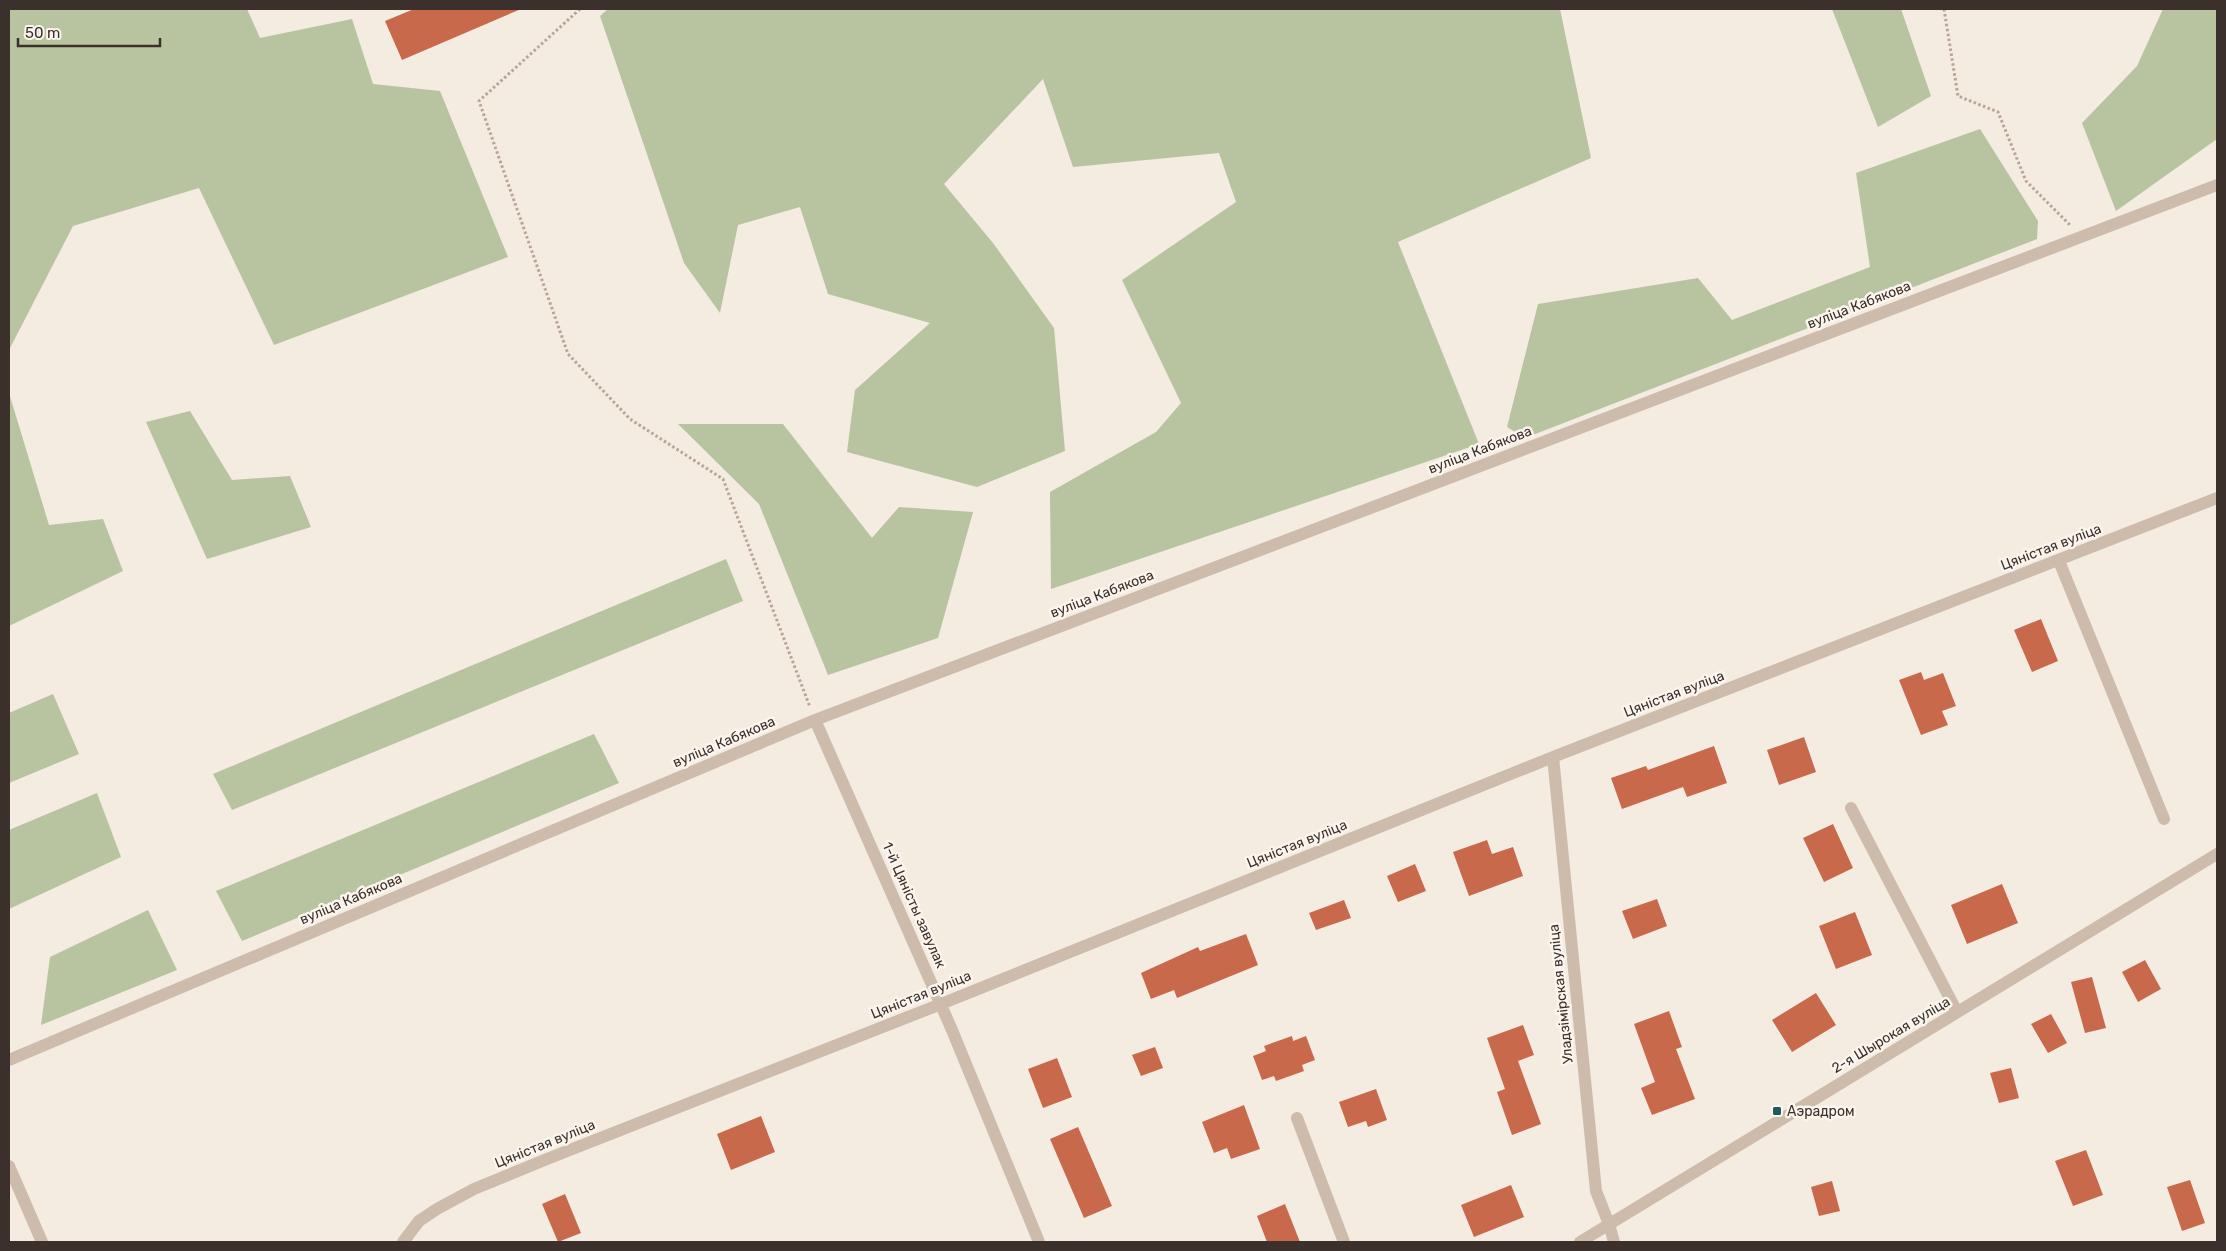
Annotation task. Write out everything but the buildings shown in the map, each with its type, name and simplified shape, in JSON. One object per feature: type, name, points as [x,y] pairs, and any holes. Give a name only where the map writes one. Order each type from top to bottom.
[{"type":"street","name":"вуліца Кабякова","points":[[9,1060],[815,720],[2217,185]]},
{"type":"street","name":"Цяністая вуліца","points":[[403,1242],[419,1221],[474,1189],[941,1004],[1553,757],[2217,498]]},
{"type":"street","points":[[2059,560],[2164,819]]},
{"type":"street","name":"1-й Цяністы завулак","points":[[815,720],[941,1004],[1039,1242]]},
{"type":"street","name":"Уладзімірская вуліца","points":[[1553,757],[1596,1191],[1614,1242]]},
{"type":"street","points":[[1852,808],[1958,1012]]},
{"type":"street","name":"2-я Шырокая вуліца","points":[[1580,1242],[2217,854]]},
{"type":"street","points":[[1297,1118],[1344,1242]]},
{"type":"street","points":[[9,1166],[42,1242]]},
{"type":"path","points":[[580,9],[479,101],[568,354],[630,419],[722,478],[815,720]]},
{"type":"path","points":[[1944,9],[1958,96],[1998,112],[2026,181],[2082,236]]},
{"type":"green space","points":[[9,9],[247,9],[260,38],[352,19],[373,84],[440,91],[508,257],[274,345],[199,188],[73,226],[9,350]]},
{"type":"green space","points":[[608,9],[1560,9],[1591,158],[1398,242],[1479,444],[1051,589],[1050,492],[1156,432],[1181,403],[1122,280],[1236,202],[1219,153],[1073,167],[1043,79],[944,184],[993,243],[1054,328],[1065,451],[977,487],[847,452],[855,390],[930,323],[828,294],[800,207],[738,225],[720,313],[684,263],[600,16]]},
{"type":"green space","points":[[1832,9],[1901,9],[1931,96],[1878,127]]},
{"type":"green space","points":[[2163,9],[2217,9],[2217,139],[2116,211],[2082,123],[2137,66]]},
{"type":"green space","points":[[1980,129],[2038,221],[2037,239],[1525,438],[1507,427],[1538,304],[1698,278],[1732,320],[1870,267],[1856,173]]},
{"type":"green space","points":[[9,393],[49,525],[103,519],[123,571],[9,626]]},
{"type":"green space","points":[[190,411],[232,480],[290,476],[311,527],[207,559],[146,422]]},
{"type":"green space","points":[[678,424],[783,424],[872,538],[899,507],[973,512],[938,638],[828,675],[759,504]]},
{"type":"green space","points":[[726,559],[743,601],[232,810],[213,774]]},
{"type":"green space","points":[[53,694],[79,754],[9,783],[9,713]]},
{"type":"green space","points":[[594,734],[619,783],[242,941],[216,891]]},
{"type":"green space","points":[[97,793],[121,857],[9,909],[9,830]]},
{"type":"green space","points":[[148,910],[177,970],[41,1025],[50,957]]},
{"type":"place","name":"Аэрадром","points":[[1777,1111]]}]
